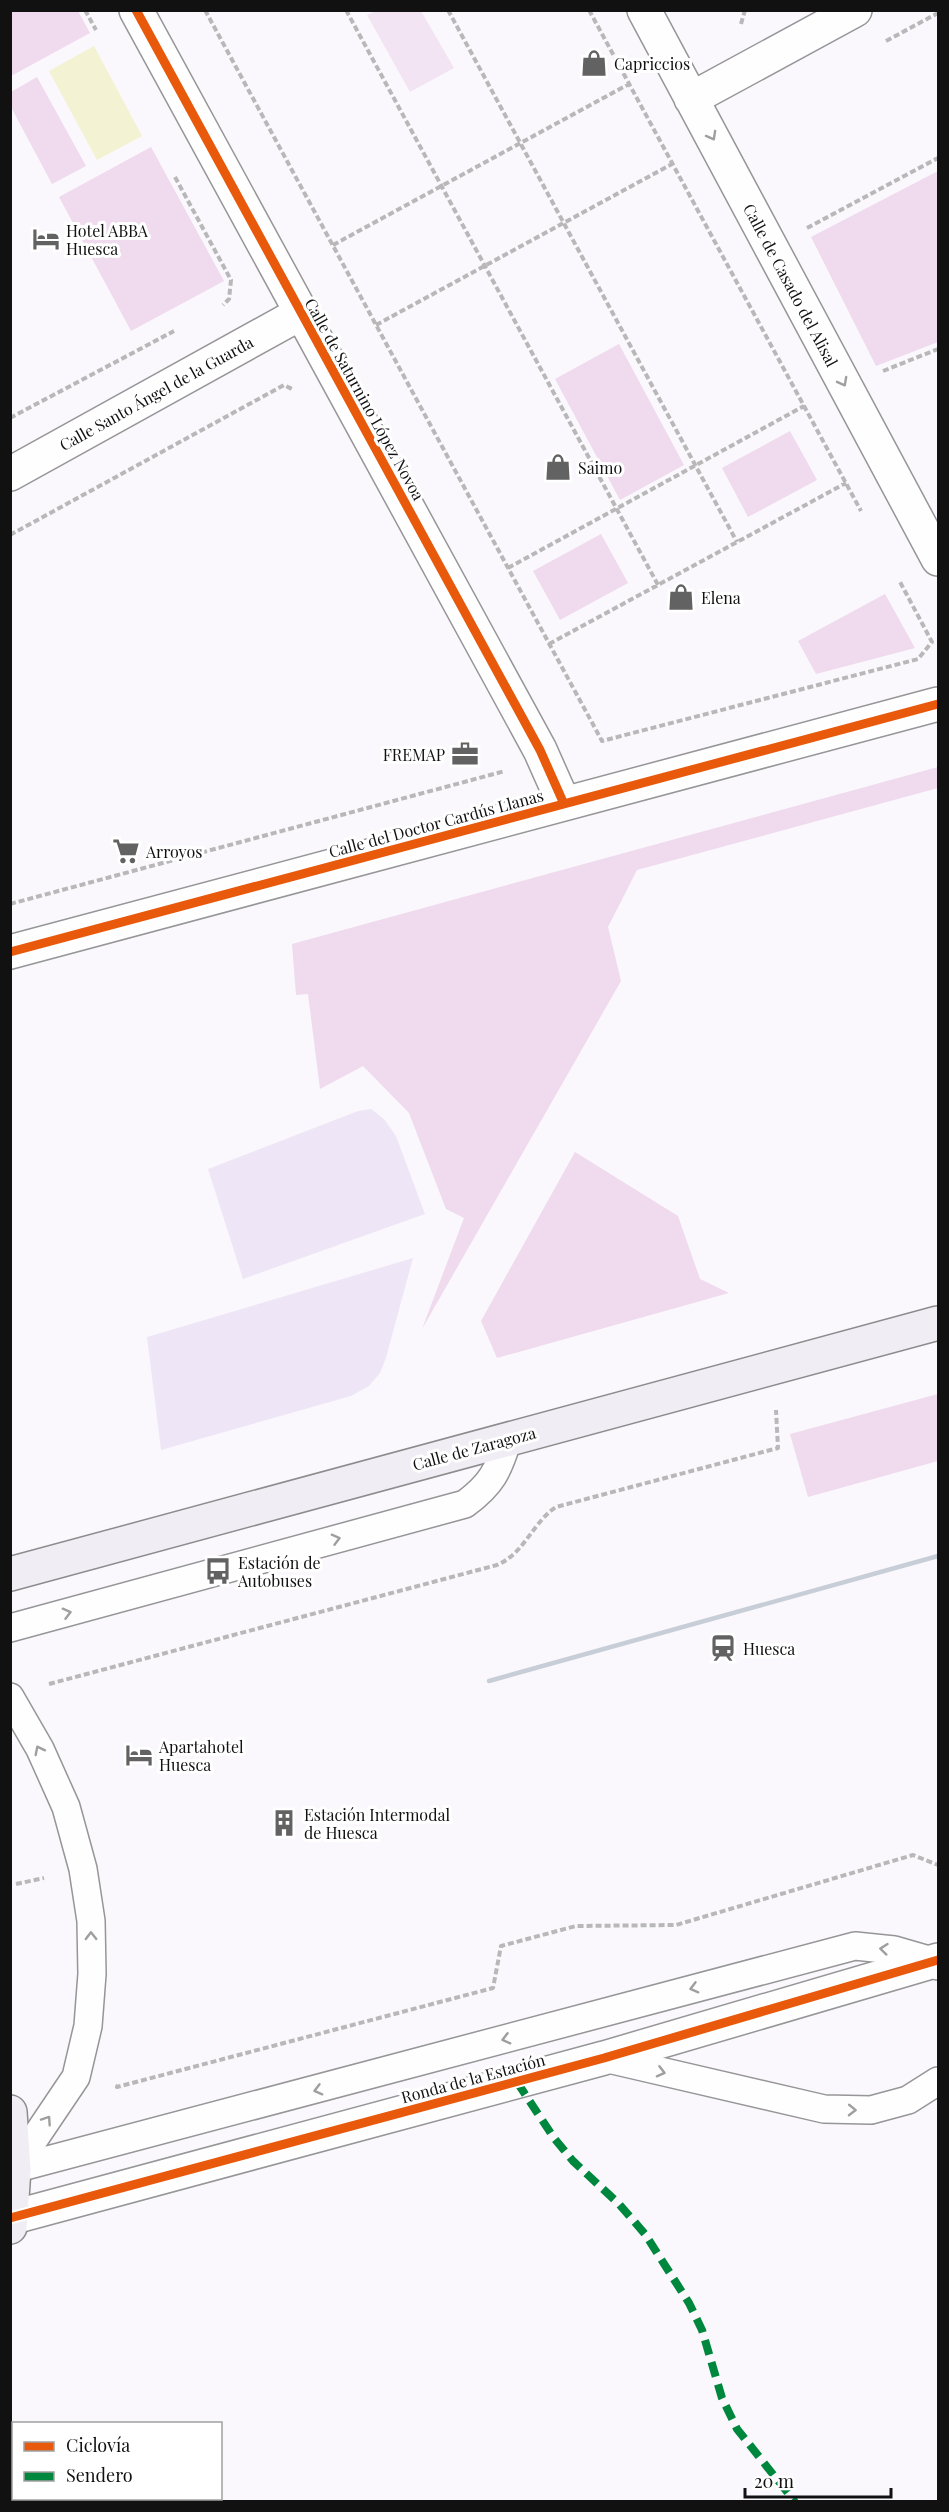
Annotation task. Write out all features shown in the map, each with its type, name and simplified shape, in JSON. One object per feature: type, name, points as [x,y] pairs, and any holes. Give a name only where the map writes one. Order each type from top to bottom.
[{"type":"main road","name":"Calle de Zaragoza","points":[[10,1574],[939,1323]]},
{"type":"main road","points":[[10,2112],[14,2169],[11,2221]]},
{"type":"street","name":"Calle de Saturnino López Novoa","points":[[136,10],[540,750],[564,804]]},
{"type":"street","name":"Calle de Casado del Alisal","points":[[644,10],[939,559]]},
{"type":"street","points":[[691,99],[855,10]]},
{"type":"street","name":"Calle Santo Ángel de la Guarda","points":[[10,474],[301,313]]},
{"type":"street","name":"Calle del Doctor Cardús Llanas","points":[[10,952],[939,704]]},
{"type":"street","name":"Ronda de la Estación","points":[[11,2221],[604,2058],[936,1962]]},
{"type":"lane","points":[[10,1628],[465,1504],[484,1490],[498,1469],[508,1439]]},
{"type":"lane","points":[[10,1697],[40,1749],[66,1807],[83,1869],[91,1921],[92,1974],[88,2026],[76,2077],[14,2169]]},
{"type":"lane","points":[[14,2169],[855,1946],[894,1950],[936,1962]]},
{"type":"lane","points":[[604,2058],[824,2109],[871,2110],[908,2100],[939,2081]]},
{"type":"path","points":[[85,10],[97,31]]},
{"type":"path","points":[[205,10],[602,741],[918,659],[932,642],[894,573]]},
{"type":"path","points":[[346,10],[658,585]]},
{"type":"path","points":[[448,10],[737,542]]},
{"type":"path","points":[[589,10],[862,513]]},
{"type":"path","points":[[739,33],[745,10]]},
{"type":"path","points":[[877,46],[939,13]]},
{"type":"path","points":[[333,245],[629,84]]},
{"type":"path","points":[[803,230],[939,158]]},
{"type":"path","points":[[376,325],[672,164]]},
{"type":"path","points":[[170,166],[231,280],[229,299],[215,310]]},
{"type":"path","points":[[10,418],[184,326]]},
{"type":"path","points":[[877,373],[939,349]]},
{"type":"path","points":[[10,535],[284,385],[298,393]]},
{"type":"path","points":[[508,568],[804,406]]},
{"type":"path","points":[[549,644],[846,483]]},
{"type":"path","points":[[10,904],[505,772],[501,766]]},
{"type":"path","points":[[54,1693],[49,1683],[497,1565],[520,1550],[535,1526],[556,1507],[778,1448],[775,1411],[786,1408]]},
{"type":"path","points":[[119,2078],[117,2087],[493,1988],[501,1946],[576,1926],[676,1925],[913,1855],[939,1865]]},
{"type":"path","points":[[16,1884],[53,1876]]},
{"type":"shaded area","points":[[11,10],[78,11],[90,33],[11,76]]},
{"type":"shaded area","points":[[376,11],[421,11],[454,68],[410,92],[367,15]]},
{"type":"shaded area","points":[[94,46],[142,136],[97,160],[49,71]]},
{"type":"shaded area","points":[[37,77],[86,166],[52,184],[11,107],[11,92]]},
{"type":"shaded area","points":[[151,147],[224,281],[131,331],[59,197]]},
{"type":"shaded area","points":[[938,171],[938,342],[876,366],[811,237]]},
{"type":"shaded area","points":[[619,344],[684,465],[620,500],[555,379]]},
{"type":"shaded area","points":[[790,431],[817,480],[748,517],[722,468]]},
{"type":"shaded area","points":[[601,534],[628,583],[560,620],[533,571]]},
{"type":"shaded area","points":[[885,594],[915,648],[816,674],[798,641]]},
{"type":"shaded area","points":[[938,767],[938,788],[637,870],[608,927],[621,981],[422,1329],[464,1218],[446,1209],[409,1113],[363,1066],[320,1089],[308,994],[296,995],[292,944]]},
{"type":"shaded area","points":[[371,1109],[384,1119],[396,1136],[425,1214],[243,1279],[208,1169],[358,1111]]},
{"type":"shaded area","points":[[575,1152],[678,1216],[700,1279],[729,1293],[497,1358],[481,1321]]},
{"type":"shaded area","points":[[413,1258],[386,1358],[380,1373],[369,1386],[351,1396],[161,1450],[147,1337]]},
{"type":"shaded area","points":[[938,1394],[938,1461],[808,1497],[790,1434]]},
{"type":"railway","points":[[489,1681],[938,1556]]},
{"type":"marked path","points":[[517,2082],[554,2138],[573,2161],[619,2204],[645,2234],[689,2303],[702,2330],[722,2398],[737,2429],[795,2502]]},
{"type":"cycle path","points":[[136,10],[540,750],[564,804]]},
{"type":"cycle path","points":[[10,952],[938,704]]},
{"type":"cycle path","points":[[10,2218],[604,2058],[938,1960]]},
{"type":"place","name":"Capriccios","points":[[594,63]]},
{"type":"place","name":"Hotel ABBA Huesca","points":[[46,239]]},
{"type":"place","name":"Saimo","points":[[558,467]]},
{"type":"place","name":"Elena","points":[[681,597]]},
{"type":"place","name":"FREMAP","points":[[465,754]]},
{"type":"place","name":"Arroyos","points":[[126,851]]},
{"type":"place","name":"Estación de Autobuses","points":[[218,1571]]},
{"type":"place","name":"Huesca","points":[[723,1648]]},
{"type":"place","name":"Apartahotel Huesca","points":[[139,1755]]},
{"type":"place","name":"Estación Intermodal de Huesca","points":[[284,1823]]}]
